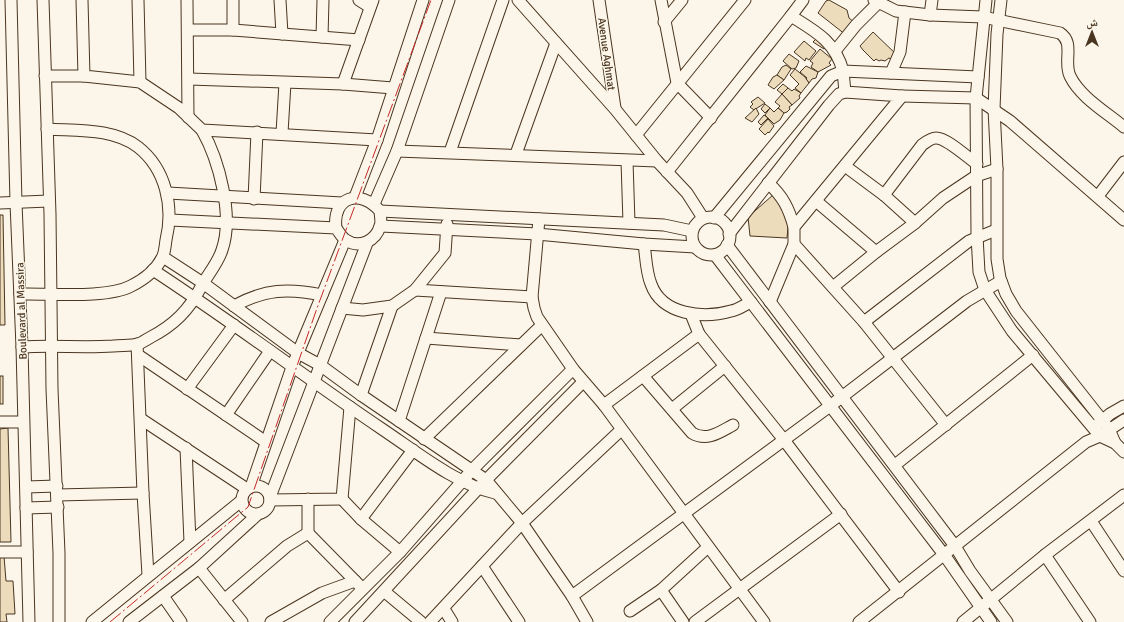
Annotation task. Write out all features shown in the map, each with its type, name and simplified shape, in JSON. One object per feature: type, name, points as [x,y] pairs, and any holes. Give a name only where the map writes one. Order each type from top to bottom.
[{"type":"street","name":"Boulevard al Massira","points":[[10,0],[6,18],[20,294],[29,622]]},
{"type":"street","points":[[43,0],[49,201],[51,345],[58,507],[59,622]]},
{"type":"street","points":[[82,0],[84,76]]},
{"type":"street","points":[[138,0],[140,82]]},
{"type":"street","points":[[187,0],[189,79],[188,117]]},
{"type":"street","points":[[233,0],[233,30]]},
{"type":"street","points":[[280,0],[282,34]]},
{"type":"street","points":[[322,37],[323,0]]},
{"type":"street","points":[[343,84],[371,4],[359,0]]},
{"type":"street","points":[[355,197],[377,140],[423,0]]},
{"type":"street","points":[[342,203],[335,218],[336,228],[346,240],[356,244],[367,243],[374,238],[380,226],[377,207],[449,0]]},
{"type":"street","points":[[450,152],[503,0]]},
{"type":"street","points":[[518,0],[615,109],[657,161],[709,218],[724,223],[730,234]]},
{"type":"street","name":"Avenue Aghmat","points":[[599,0],[615,109]]},
{"type":"street","points":[[661,0],[664,22],[677,83],[711,118]]},
{"type":"street","points":[[664,22],[682,0]]},
{"type":"street","points":[[636,135],[744,0]]},
{"type":"street","points":[[667,172],[804,0]]},
{"type":"street","points":[[930,15],[932,0]]},
{"type":"street","points":[[986,0],[983,17],[976,98],[977,236],[979,272],[985,290],[1012,331],[1101,431],[1124,452]]},
{"type":"street","points":[[1001,0],[998,20],[994,109],[997,169],[997,259],[1001,281],[1006,294],[1016,311],[1102,420],[1101,431]]},
{"type":"street","points":[[835,51],[876,2],[896,11],[930,15],[983,17],[1053,30],[1065,36],[1068,46],[1068,69],[1076,86],[1124,127]]},
{"type":"street","points":[[891,73],[900,52],[905,12]]},
{"type":"street","points":[[791,16],[822,36],[840,58],[845,92]]},
{"type":"street","points":[[188,30],[233,30],[359,40]]},
{"type":"street","points":[[516,154],[556,43]]},
{"type":"street","points":[[695,247],[692,240],[692,231],[696,224],[709,218],[826,80],[843,71],[978,76]]},
{"type":"street","points":[[45,76],[84,76],[140,82],[164,97],[188,117],[202,130],[211,146],[219,170],[226,223],[222,250],[196,298],[183,314],[170,327],[138,350]]},
{"type":"street","points":[[189,79],[343,84],[393,88]]},
{"type":"street","points":[[282,133],[284,83]]},
{"type":"street","points":[[380,226],[537,234],[695,247],[705,254],[715,254],[723,251],[727,246],[730,234],[768,184],[835,98],[845,92],[902,96],[976,98],[1010,121],[1124,220]]},
{"type":"street","points":[[794,227],[902,96]]},
{"type":"street","points":[[20,294],[91,294],[111,292],[130,287],[153,270],[163,257],[170,220],[168,193],[150,160],[138,147],[118,136],[96,132],[47,129]]},
{"type":"street","points":[[202,130],[282,133],[377,140]]},
{"type":"street","points":[[254,199],[257,132]]},
{"type":"street","points":[[884,196],[922,145],[929,140],[936,138],[945,141],[977,170]]},
{"type":"street","points":[[397,150],[516,154],[627,161],[657,161]]},
{"type":"street","points":[[627,161],[629,223]]},
{"type":"street","points":[[1098,196],[1124,162]]},
{"type":"street","points":[[845,166],[884,196],[915,223]]},
{"type":"street","points":[[833,287],[915,223],[977,170],[997,169]]},
{"type":"street","points":[[768,184],[780,193],[790,212],[794,227],[794,244],[770,302]]},
{"type":"street","points":[[168,193],[223,198],[342,203],[355,197],[366,199],[377,207],[447,214],[664,224],[692,231]]},
{"type":"street","points":[[0,203],[49,201]]},
{"type":"street","points":[[816,201],[876,252]]},
{"type":"street","points":[[342,308],[363,310],[392,306],[415,290],[445,253],[447,214]]},
{"type":"street","points":[[539,218],[532,297],[534,308],[542,325],[583,382],[604,405],[764,622]]},
{"type":"street","points":[[170,220],[336,228]]},
{"type":"street","points":[[864,322],[977,236],[996,230]]},
{"type":"street","points":[[92,622],[241,501],[249,488],[292,367],[346,240]]},
{"type":"street","points":[[129,622],[199,568],[257,515],[265,511],[367,243]]},
{"type":"street","points":[[644,244],[651,285],[662,301],[673,308],[691,314],[713,315],[732,311],[751,302]]},
{"type":"street","points":[[794,244],[864,322],[891,358],[946,425]]},
{"type":"street","points":[[727,246],[956,546],[970,571],[1007,622]]},
{"type":"street","points":[[715,254],[945,556],[991,622]]},
{"type":"street","points":[[163,257],[203,283],[298,353],[320,365],[424,439],[486,480],[495,493],[522,523],[572,596],[587,622]]},
{"type":"street","points":[[153,270],[196,298],[292,367],[413,450],[478,489],[495,493]]},
{"type":"street","points":[[572,596],[830,406],[891,358],[985,290],[1001,281]]},
{"type":"street","points":[[415,290],[532,297]]},
{"type":"street","points":[[234,306],[250,297],[266,292],[301,291],[322,295]]},
{"type":"street","points":[[399,421],[441,292]]},
{"type":"street","points":[[361,395],[392,306]]},
{"type":"street","points":[[691,314],[699,334],[784,440],[899,592]]},
{"type":"street","points":[[187,389],[234,325]]},
{"type":"street","points":[[424,439],[542,325]]},
{"type":"street","points":[[604,405],[699,334]]},
{"type":"street","points":[[426,338],[521,345]]},
{"type":"street","points":[[22,347],[51,345],[138,350],[187,389],[266,442]]},
{"type":"street","points":[[138,350],[142,419],[143,493],[148,575]]},
{"type":"street","points":[[226,414],[270,351]]},
{"type":"street","points":[[894,464],[1033,356]]},
{"type":"street","points":[[672,410],[725,366]]},
{"type":"street","points":[[330,622],[358,584],[400,552],[462,480],[573,369]]},
{"type":"street","points":[[643,376],[692,433],[703,437],[713,436],[733,425]]},
{"type":"street","points":[[355,622],[385,592],[486,480],[583,382]]},
{"type":"street","points":[[1102,420],[1124,406]]},
{"type":"street","points":[[342,499],[350,407]]},
{"type":"street","points":[[142,419],[249,488]]},
{"type":"street","points":[[859,622],[945,556],[1086,442],[1101,431],[1124,420]]},
{"type":"street","points":[[0,422],[24,422]]},
{"type":"street","points":[[430,622],[444,609],[522,523],[621,430]]},
{"type":"street","points":[[186,448],[190,542]]},
{"type":"street","points":[[361,518],[413,450]]},
{"type":"street","points":[[249,488],[255,486],[264,488],[270,498]]},
{"type":"street","points":[[26,487],[57,490],[143,493]]},
{"type":"street","points":[[963,622],[1044,555],[1124,495]]},
{"type":"street","points":[[270,498],[342,499],[361,518],[400,552]]},
{"type":"street","points":[[308,499],[308,533],[358,584]]},
{"type":"street","points":[[241,501],[242,506],[248,512],[257,515]]},
{"type":"street","points":[[26,508],[58,507]]},
{"type":"street","points":[[695,622],[841,514]]},
{"type":"street","points":[[1091,521],[1124,570]]},
{"type":"street","points":[[224,600],[287,546],[308,533]]},
{"type":"street","points":[[630,611],[661,590],[708,547]]},
{"type":"street","points":[[0,552],[27,552]]},
{"type":"street","points":[[1044,555],[1090,622]]},
{"type":"street","points":[[482,566],[519,622]]},
{"type":"street","points":[[199,568],[242,622]]},
{"type":"street","points":[[271,622],[322,593],[358,584]]},
{"type":"street","points":[[661,590],[683,622]]},
{"type":"street","points":[[385,592],[421,622]]},
{"type":"street","points":[[163,596],[181,622]]},
{"type":"street","points":[[444,609],[452,622]]},
{"type":"building","points":[[829,0],[847,10],[849,18],[855,23],[846,35],[818,13],[826,1]]},
{"type":"building","points":[[873,32],[897,55],[893,60],[889,58],[885,61],[879,61],[876,59],[874,61],[860,46]]},
{"type":"building","points":[[817,38],[828,45],[824,49],[813,42]]},
{"type":"building","points":[[804,41],[816,51],[809,60],[806,58],[805,61],[794,52]]},
{"type":"building","points":[[820,49],[832,59],[829,63],[831,65],[818,72],[811,67],[813,63],[810,61]]},
{"type":"building","points":[[789,54],[799,61],[796,68],[792,69],[783,61]]},
{"type":"building","points":[[786,65],[791,69],[784,80],[777,75],[782,67]]},
{"type":"building","points":[[806,66],[818,72],[816,78],[812,79],[809,83],[806,79],[807,78],[800,72]]},
{"type":"building","points":[[795,69],[805,77],[809,83],[801,93],[795,88],[799,84],[790,75]]},
{"type":"building","points":[[777,75],[784,80],[774,89],[768,85],[773,77]]},
{"type":"building","points":[[783,84],[788,88],[782,94],[777,90]]},
{"type":"building","points":[[788,88],[792,91],[794,89],[801,93],[799,96],[800,98],[792,105],[782,94]]},
{"type":"building","points":[[782,94],[792,105],[789,107],[790,109],[787,112],[784,113],[778,108],[780,106],[775,102]]},
{"type":"building","points":[[758,97],[765,103],[754,110],[750,107],[753,104],[751,102]]},
{"type":"building","points":[[765,104],[770,108],[765,113],[761,109]]},
{"type":"building","points":[[756,108],[759,114],[752,122],[745,118]]},
{"type":"building","points":[[770,108],[774,112],[778,108],[784,113],[780,120],[774,124],[765,115]]},
{"type":"building","points":[[764,115],[768,118],[761,125],[758,122]]},
{"type":"building","points":[[768,119],[774,126],[769,133],[768,132],[765,135],[759,129]]},
{"type":"building","points":[[773,195],[789,216],[787,238],[750,236],[748,217]]},
{"type":"building","points":[[0,215],[3,215],[5,325],[0,325]]},
{"type":"building","points":[[0,376],[3,376],[3,404],[0,404]]},
{"type":"building","points":[[8,428],[11,542],[0,542],[0,429]]},
{"type":"building","points":[[0,556],[4,556],[6,581],[13,581],[15,614],[6,614],[7,622],[0,622]]},
{"type":"power","points":[[110,622],[248,507],[316,311],[431,0]]}]
